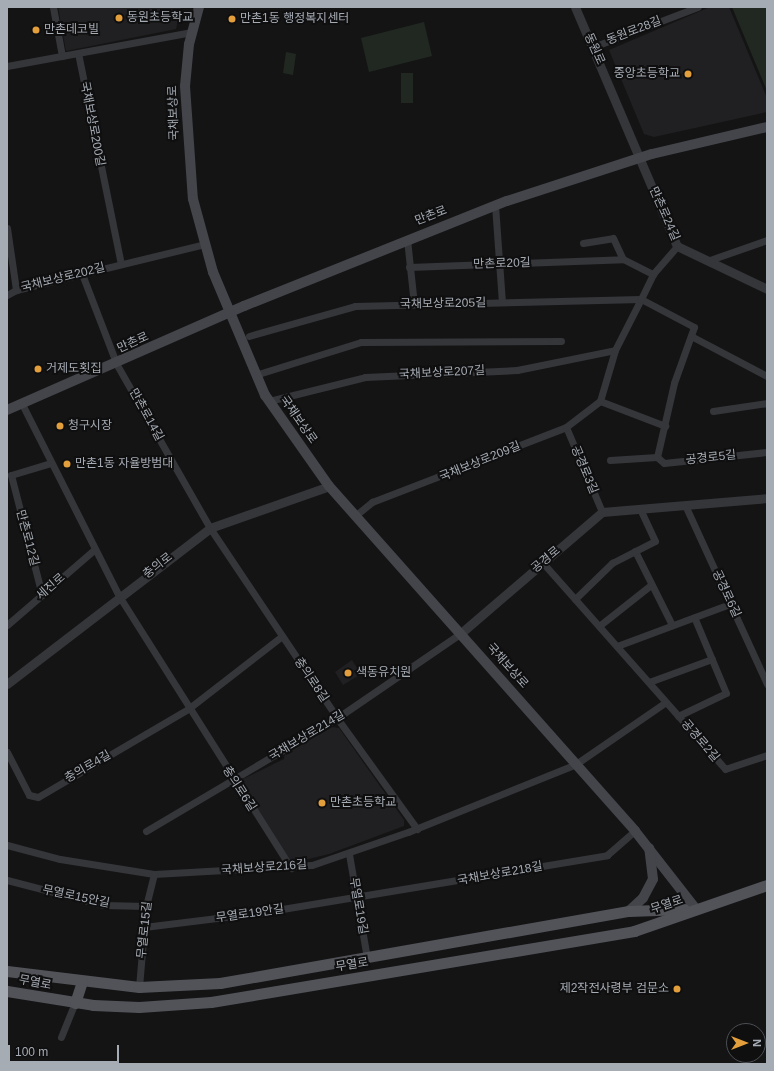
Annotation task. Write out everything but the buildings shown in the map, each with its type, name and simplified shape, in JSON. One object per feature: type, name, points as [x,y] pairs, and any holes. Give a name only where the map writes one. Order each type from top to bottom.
[{"type":"main road","name":"국채보상로","points":[[198,7],[187,60],[187,134],[193,199],[204,244],[229,315],[255,376],[269,401],[329,486],[649,846],[696,909]]},
{"type":"main road","name":"만촌로","points":[[7,410],[22,406],[407,239],[495,205],[641,158],[767,127]]},
{"type":"main road","points":[[629,911],[643,898],[653,880],[649,846]]},
{"type":"main road","name":"무열로","points":[[7,991],[75,1003],[139,1007],[211,1002],[554,946],[634,931],[767,885]]},
{"type":"main road","name":"무열로","points":[[7,971],[139,987],[220,983],[629,911],[696,909]]},
{"type":"main road","points":[[75,1003],[82,981]]},
{"type":"street","points":[[53,7],[62,56]]},
{"type":"street","name":"동원로","points":[[575,7],[641,158]]},
{"type":"street","name":"동원로28길","points":[[593,47],[698,7]]},
{"type":"street","points":[[7,66],[192,32]]},
{"type":"street","name":"국채보상로200길","points":[[78,53],[106,195]]},
{"type":"street","name":"만촌로24길","points":[[641,158],[677,246],[767,289]]},
{"type":"street","name":"국채보상로202길","points":[[106,195],[121,264]]},
{"type":"street","points":[[495,205],[502,302]]},
{"type":"street","points":[[7,228],[16,290]]},
{"type":"street","points":[[584,243],[613,238],[623,259]]},
{"type":"street","points":[[407,239],[414,304]]},
{"type":"street","points":[[707,261],[767,240]]},
{"type":"street","name":"국채보상로202길","points":[[7,295],[16,290],[204,244]]},
{"type":"street","points":[[665,426],[600,401],[615,350],[653,274],[677,246]]},
{"type":"street","name":"만촌로20길","points":[[409,267],[623,259],[653,274]]},
{"type":"street","name":"만촌로","points":[[82,274],[117,364]]},
{"type":"street","points":[[641,299],[694,327],[657,457]]},
{"type":"street","name":"국채보상로205길","points":[[249,336],[355,306],[641,299]]},
{"type":"street","points":[[691,336],[767,376]]},
{"type":"street","points":[[255,376],[361,342],[561,341]]},
{"type":"street","name":"국채보상로207길","points":[[269,401],[365,377],[517,370],[615,350]]},
{"type":"street","name":"만촌로14길","points":[[117,364],[210,528]]},
{"type":"street","name":"국채보상로209길","points":[[356,515],[372,502],[566,427],[600,401]]},
{"type":"street","points":[[713,411],[767,403]]},
{"type":"street","points":[[22,406],[119,596]]},
{"type":"street","name":"공경로3길","points":[[566,427],[602,512]]},
{"type":"street","name":"공경로5길","points":[[610,460],[657,457],[664,463],[767,452]]},
{"type":"street","name":"만촌로12길","points":[[42,594],[9,475],[51,463]]},
{"type":"street","name":"충의로","points":[[7,684],[119,596],[210,528],[329,486]]},
{"type":"street","points":[[602,512],[767,498]]},
{"type":"street","name":"공경로6길","points":[[685,505],[767,684]]},
{"type":"street","points":[[575,599],[612,563],[655,541],[640,509]]},
{"type":"street","name":"공경로","points":[[461,633],[602,512]]},
{"type":"street","name":"충의로8길","points":[[210,528],[337,718],[417,829]]},
{"type":"street","name":"세진로","points":[[7,625],[95,549]]},
{"type":"street","points":[[635,551],[672,625]]},
{"type":"street","name":"공경로2길","points":[[543,563],[725,769],[767,755]]},
{"type":"street","points":[[599,626],[651,585]]},
{"type":"street","name":"충의로6길","points":[[119,596],[188,709],[290,868]]},
{"type":"street","points":[[616,646],[730,604]]},
{"type":"street","name":"공경로2길","points":[[678,716],[726,693],[694,617]]},
{"type":"street","name":"국채보상로214길","points":[[146,831],[234,781],[337,718],[461,633]]},
{"type":"street","points":[[188,709],[282,636]]},
{"type":"street","points":[[649,682],[712,659]]},
{"type":"street","points":[[576,764],[666,702]]},
{"type":"street","name":"충의로4길","points":[[7,752],[30,795],[38,797],[188,709]]},
{"type":"street","name":"국채보상로216길","points":[[7,845],[60,859],[154,874],[290,868],[349,854],[417,829],[576,764]]},
{"type":"street","name":"국채보상로218길","points":[[356,898],[607,855],[635,831]]},
{"type":"street","name":"무열로19길","points":[[349,854],[367,958]]},
{"type":"street","name":"무열로15길","points":[[139,987],[146,906],[154,874]]},
{"type":"street","name":"무열로15안길","points":[[7,880],[104,905],[146,906]]},
{"type":"street","name":"무열로19안길","points":[[144,927],[356,898]]},
{"type":"street","points":[[61,1037],[75,1003]]},
{"type":"shaded area","name":"동원초등학교","points":[[58,7],[181,7],[176,29],[66,51]]},
{"type":"shaded area","name":"중앙초등학교","points":[[710,7],[729,7],[767,98],[767,112],[654,137],[644,134],[609,50]]},
{"type":"shaded area","points":[[732,7],[767,7],[767,91]]},
{"type":"shaded area","points":[[424,22],[432,56],[369,72],[361,38]]},
{"type":"shaded area","points":[[286,52],[296,54],[293,75],[283,73]]},
{"type":"shaded area","points":[[401,73],[413,73],[413,103],[401,103]]},
{"type":"shaded area","name":"색동유치원","points":[[352,660],[361,674],[343,685],[335,672]]},
{"type":"shaded area","name":"만촌초등학교","points":[[332,727],[339,728],[404,820],[404,826],[329,854],[292,863],[241,785],[243,779],[284,759],[285,754]]},
{"type":"place","name":"동원초등학교","points":[[119,18]]},
{"type":"place","name":"만촌1동 행정복지센터","points":[[232,19]]},
{"type":"place","name":"만촌데코빌","points":[[36,30]]},
{"type":"place","name":"중앙초등학교","points":[[688,74]]},
{"type":"place","name":"거제도횟집","points":[[38,369]]},
{"type":"place","name":"청구시장","points":[[60,426]]},
{"type":"place","name":"만촌1동 자율방범대","points":[[67,464]]},
{"type":"place","name":"색동유치원","points":[[348,673]]},
{"type":"place","name":"만촌초등학교","points":[[322,803]]},
{"type":"place","name":"제2작전사령부 검문소","points":[[677,989]]}]
